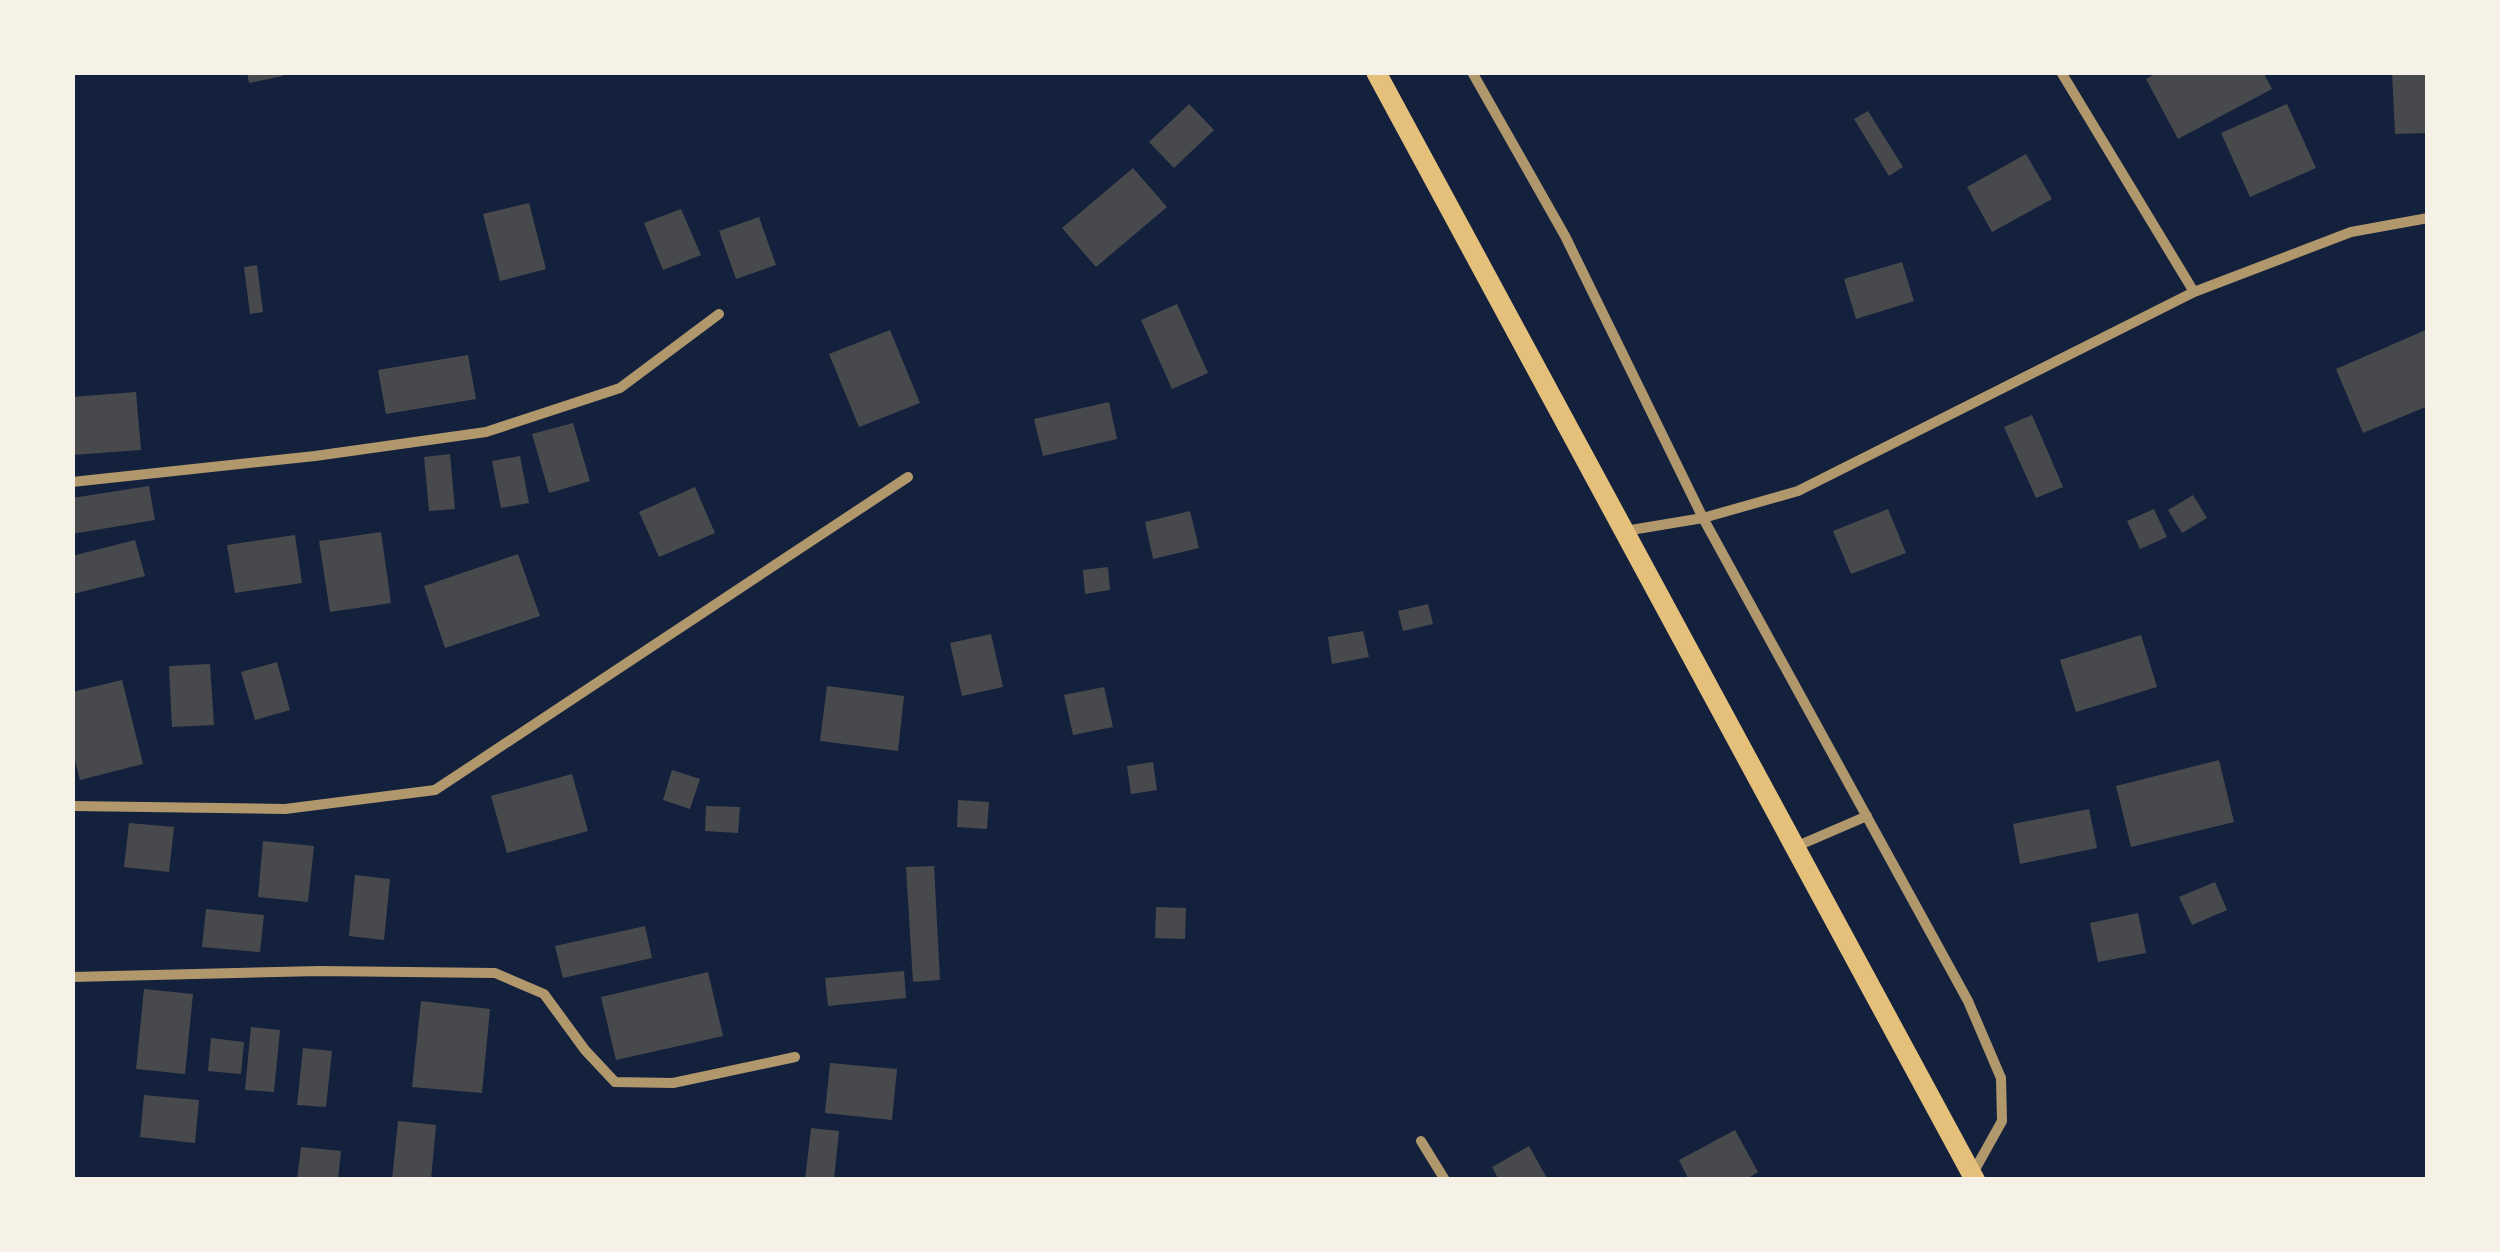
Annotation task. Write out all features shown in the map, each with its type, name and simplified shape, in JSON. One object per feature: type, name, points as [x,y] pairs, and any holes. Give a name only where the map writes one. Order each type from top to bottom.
[{"type":"main road","points":[[1376,72],[1974,1177]]},
{"type":"street","points":[[1472,72],[1565,236],[1703,518],[1968,1001],[2001,1078],[2002,1121],[1974,1177]]},
{"type":"street","points":[[2061,72],[2194,292]]},
{"type":"street","points":[[1624,531],[1703,518],[1798,491],[2194,292],[2351,232],[2428,218]]},
{"type":"street","points":[[72,482],[315,456],[486,432],[620,388],[719,314]]},
{"type":"street","points":[[72,806],[285,810],[434,790],[908,477]]},
{"type":"street","points":[[1795,847],[1867,816]]},
{"type":"street","points":[[72,977],[320,971],[494,973],[544,994],[585,1050],[615,1082],[673,1083],[795,1057]]},
{"type":"street","points":[[1421,1141],[1445,1180]]},
{"type":"building","points":[[247,72],[283,72],[283,76],[249,83]]},
{"type":"building","points":[[2158,72],[2263,72],[2272,89],[2178,139],[2146,79]]},
{"type":"building","points":[[2392,72],[2428,72],[2428,133],[2395,134]]},
{"type":"building","points":[[1189,104],[1214,130],[1174,168],[1149,142]]},
{"type":"building","points":[[2287,104],[2316,168],[2250,197],[2221,133]]},
{"type":"building","points":[[1868,111],[1903,167],[1889,176],[1854,119]]},
{"type":"building","points":[[2026,154],[2052,199],[1992,232],[1967,187]]},
{"type":"building","points":[[1133,168],[1167,207],[1096,267],[1062,228]]},
{"type":"building","points":[[529,203],[546,269],[500,281],[483,214]]},
{"type":"building","points":[[681,209],[701,255],[663,270],[644,223]]},
{"type":"building","points":[[759,217],[776,265],[736,279],[719,231]]},
{"type":"building","points":[[1902,262],[1914,301],[1856,319],[1844,279]]},
{"type":"building","points":[[257,265],[263,312],[250,314],[244,267]]},
{"type":"building","points":[[1177,304],[1208,373],[1172,389],[1141,320]]},
{"type":"building","points":[[2428,329],[2428,406],[2363,433],[2336,369]]},
{"type":"building","points":[[890,330],[920,403],[859,427],[829,354]]},
{"type":"building","points":[[468,355],[476,399],[386,414],[378,370]]},
{"type":"building","points":[[136,392],[141,450],[72,455],[72,397]]},
{"type":"building","points":[[1109,402],[1117,439],[1043,456],[1034,419]]},
{"type":"building","points":[[2032,415],[2063,487],[2036,498],[2004,427]]},
{"type":"building","points":[[573,423],[590,481],[549,493],[532,434]]},
{"type":"building","points":[[450,454],[455,509],[429,511],[424,457]]},
{"type":"building","points":[[520,456],[529,503],[501,508],[492,461]]},
{"type":"building","points":[[149,486],[155,520],[72,534],[72,498]]},
{"type":"building","points":[[695,487],[715,533],[659,557],[639,512]]},
{"type":"building","points":[[2193,495],[2207,518],[2182,533],[2168,510]]},
{"type":"building","points":[[1888,509],[1906,553],[1851,574],[1833,531]]},
{"type":"building","points":[[2154,509],[2167,537],[2140,549],[2127,521]]},
{"type":"building","points":[[1190,511],[1199,548],[1153,559],[1145,522]]},
{"type":"building","points":[[381,532],[391,603],[330,612],[319,541]]},
{"type":"building","points":[[295,535],[302,583],[235,593],[227,545]]},
{"type":"building","points":[[135,540],[145,576],[73,594],[72,556]]},
{"type":"building","points":[[518,554],[540,616],[445,648],[424,586]]},
{"type":"building","points":[[1108,567],[1110,590],[1085,594],[1083,570]]},
{"type":"building","points":[[1428,604],[1433,624],[1403,631],[1398,611]]},
{"type":"building","points":[[1363,631],[1369,657],[1332,664],[1328,637]]},
{"type":"building","points":[[991,634],[1003,687],[962,696],[950,643]]},
{"type":"building","points":[[2141,635],[2157,687],[2076,712],[2060,660]]},
{"type":"building","points":[[277,662],[290,710],[255,720],[241,672]]},
{"type":"building","points":[[210,664],[214,725],[172,727],[169,666]]},
{"type":"building","points":[[122,680],[143,764],[80,780],[72,749],[72,692]]},
{"type":"building","points":[[827,686],[904,696],[898,751],[820,741]]},
{"type":"building","points":[[1104,687],[1113,727],[1073,735],[1064,695]]},
{"type":"building","points":[[2219,760],[2234,822],[2131,847],[2116,786]]},
{"type":"building","points":[[1153,762],[1157,790],[1131,794],[1127,766]]},
{"type":"building","points":[[672,770],[700,779],[690,809],[663,800]]},
{"type":"building","points":[[572,774],[588,831],[507,853],[491,796]]},
{"type":"building","points":[[958,800],[989,802],[987,829],[957,827]]},
{"type":"building","points":[[706,806],[740,807],[738,833],[705,831]]},
{"type":"building","points":[[2089,809],[2097,848],[2020,864],[2013,824]]},
{"type":"building","points":[[129,823],[174,827],[169,872],[124,867]]},
{"type":"building","points":[[263,841],[314,846],[308,902],[258,897]]},
{"type":"building","points":[[934,866],[940,980],[913,982],[906,867]]},
{"type":"building","points":[[355,875],[390,879],[384,940],[349,936]]},
{"type":"building","points":[[2215,882],[2227,910],[2192,925],[2179,897]]},
{"type":"building","points":[[1156,907],[1186,908],[1185,939],[1155,938]]},
{"type":"building","points":[[206,909],[264,915],[260,952],[202,947]]},
{"type":"building","points":[[2138,913],[2146,953],[2098,962],[2090,923]]},
{"type":"building","points":[[645,926],[652,958],[563,978],[555,946]]},
{"type":"building","points":[[904,971],[906,998],[828,1006],[825,978]]},
{"type":"building","points":[[708,972],[723,1036],[616,1060],[601,997]]},
{"type":"building","points":[[144,989],[193,994],[185,1074],[136,1069]]},
{"type":"building","points":[[421,1001],[490,1009],[482,1093],[412,1087]]},
{"type":"building","points":[[251,1027],[280,1030],[274,1092],[245,1090]]},
{"type":"building","points":[[211,1038],[244,1042],[241,1074],[208,1071]]},
{"type":"building","points":[[303,1048],[332,1051],[326,1107],[297,1105]]},
{"type":"building","points":[[830,1063],[897,1069],[892,1120],[825,1113]]},
{"type":"building","points":[[144,1095],[199,1100],[195,1143],[140,1137]]},
{"type":"building","points":[[398,1121],[436,1125],[431,1180],[392,1180]]},
{"type":"building","points":[[811,1128],[839,1131],[834,1180],[805,1180]]},
{"type":"building","points":[[1735,1130],[1758,1172],[1745,1180],[1689,1180],[1679,1160]]},
{"type":"building","points":[[1529,1146],[1548,1180],[1499,1180],[1492,1167]]},
{"type":"building","points":[[301,1147],[341,1151],[338,1180],[297,1180]]}]
